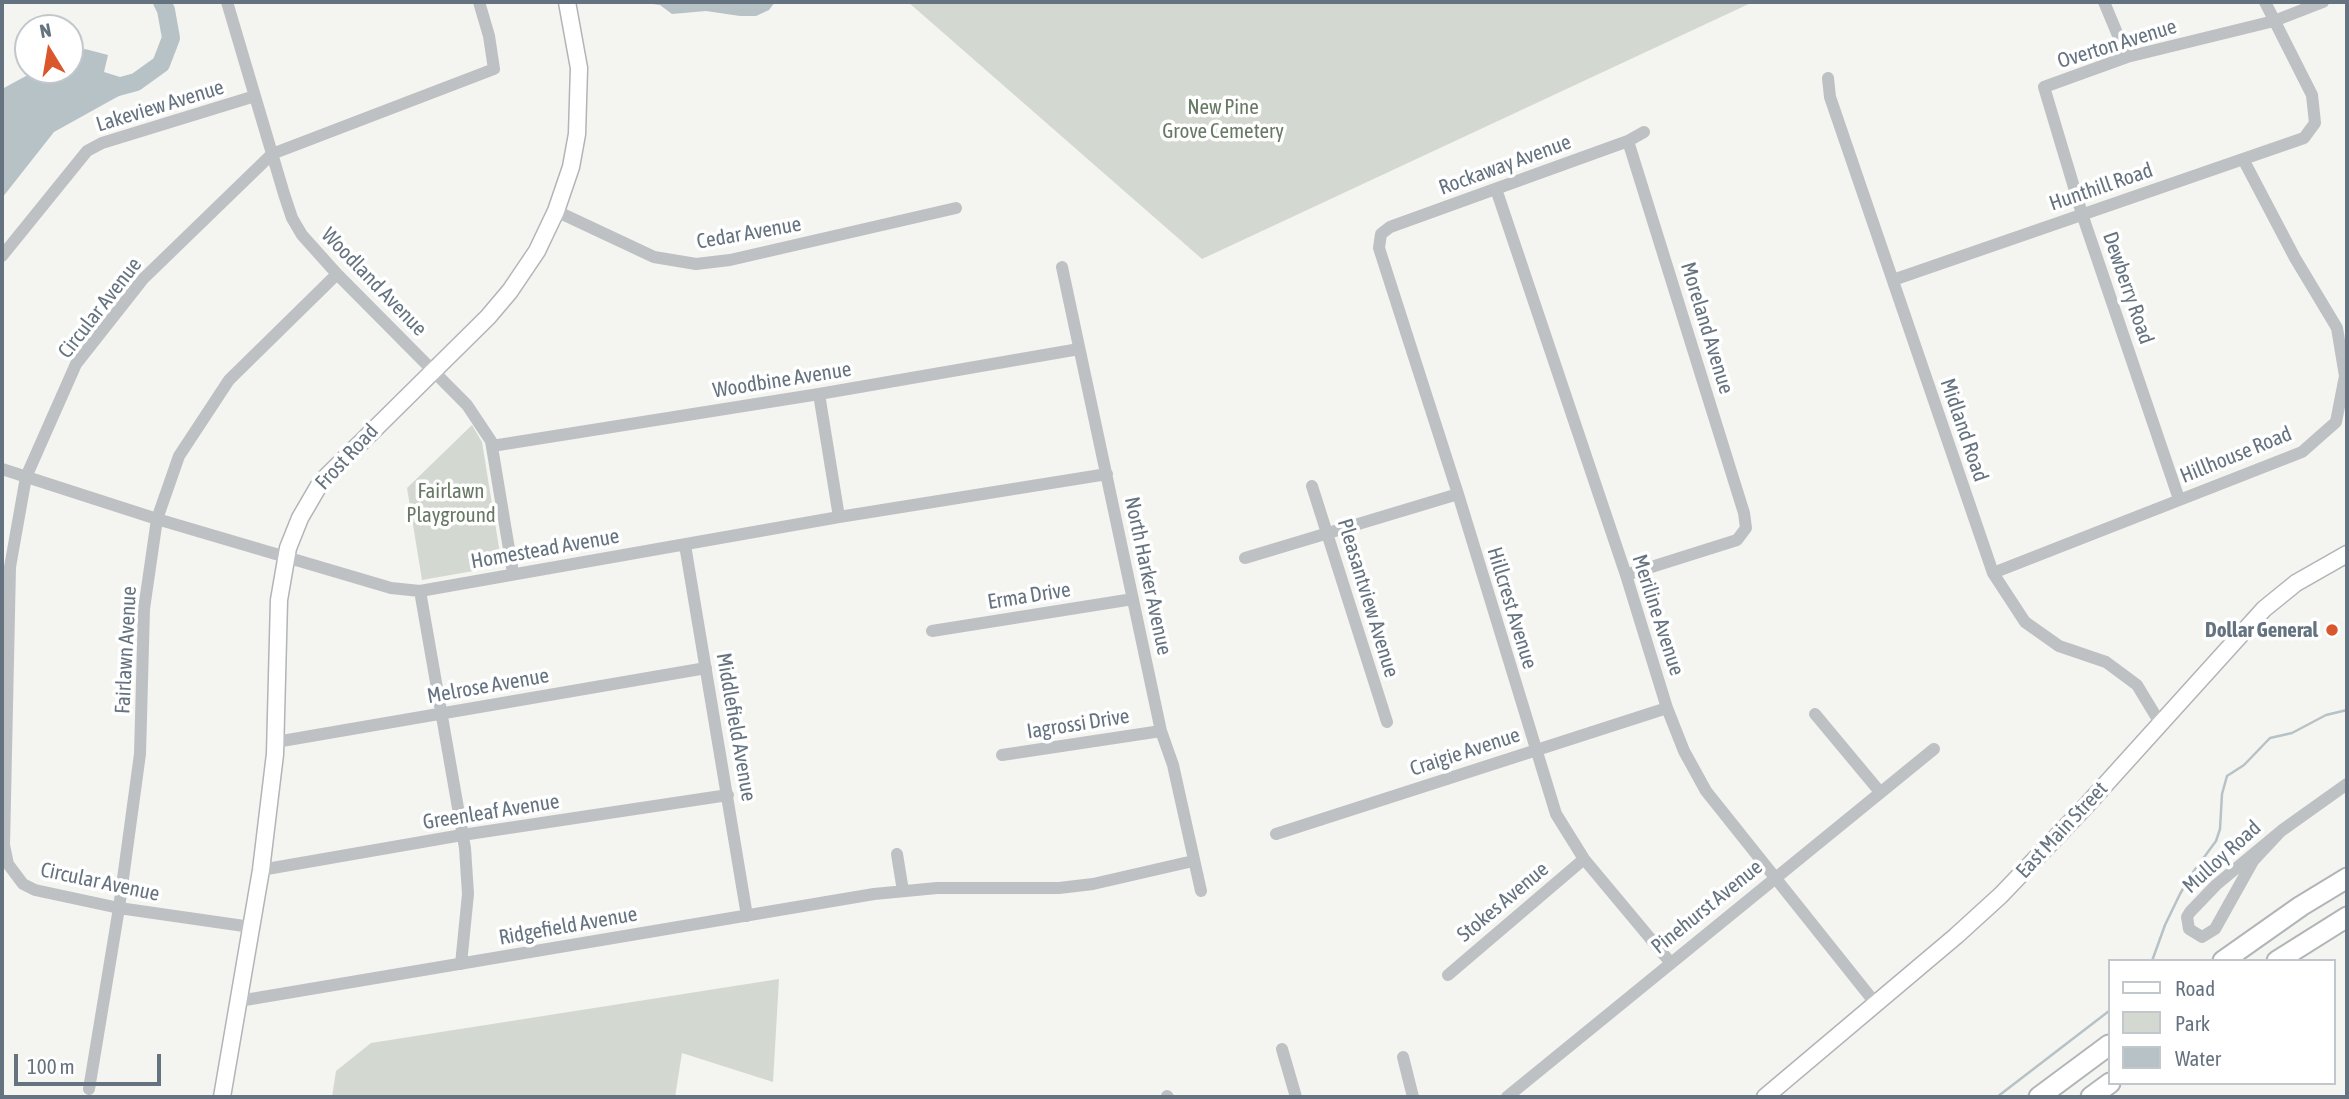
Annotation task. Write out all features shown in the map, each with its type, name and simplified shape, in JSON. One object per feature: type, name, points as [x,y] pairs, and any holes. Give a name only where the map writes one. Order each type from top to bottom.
[{"type":"highway","points":[[2226,959],[2284,917],[2347,878]]},
{"type":"highway","points":[[2280,959],[2347,917]]},
{"type":"highway","points":[[2039,1097],[2108,1046]]},
{"type":"highway","points":[[2091,1097],[2108,1084]]},
{"type":"main road","name":"Frost Road","points":[[222,1097],[261,870],[276,742],[279,600],[286,556],[300,518],[321,482],[488,317],[510,291],[537,251],[571,167],[580,97],[577,49],[567,2]]},
{"type":"main road","name":"East Main Street","points":[[1765,1097],[1994,901],[2276,598],[2305,577],[2347,554]]},
{"type":"street","name":"Woodland Avenue","points":[[227,2],[272,154],[297,227],[337,274],[467,405],[487,433],[492,446],[513,573]]},
{"type":"street","name":"Circular Avenue","points":[[251,927],[120,908],[34,890],[23,884],[15,875],[5,854],[10,567],[26,477],[76,364],[143,279],[272,154],[494,69],[489,36],[479,2]]},
{"type":"street","points":[[2104,2],[2127,57]]},
{"type":"street","points":[[2265,2],[2274,21]]},
{"type":"street","name":"Overton Avenue","points":[[2044,88],[2127,57],[2274,21],[2323,2]]},
{"type":"street","name":"Hunthill Road","points":[[1893,280],[2304,138],[2315,122],[2312,95],[2274,21]]},
{"type":"street","name":"Midland Road","points":[[1828,78],[1830,97],[1993,573],[2025,622],[2059,646],[2106,662],[2137,685],[2160,723]]},
{"type":"street","name":"Dewberry Road","points":[[2044,88],[2082,214],[2179,499]]},
{"type":"street","name":"Lakeview Avenue","points":[[2,256],[87,151],[103,143],[255,96]]},
{"type":"street","name":"Rockaway Avenue","points":[[1381,234],[1390,227],[1628,141],[1644,132]]},
{"type":"street","name":"Moreland Avenue","points":[[1626,575],[1737,540],[1746,528],[1744,513],[1628,141]]},
{"type":"street","name":"Hillhouse Road","points":[[1993,573],[2302,452],[2336,422],[2345,376],[2337,328],[2295,258],[2243,159]]},
{"type":"street","name":"Meriline Avenue","points":[[1496,189],[1626,575],[1667,708],[1684,751],[1706,791],[1876,1004]]},
{"type":"street","name":"Cedar Avenue","points":[[555,211],[654,257],[696,264],[730,260],[956,208]]},
{"type":"street","name":"Hillcrest Avenue","points":[[1381,234],[1379,248],[1556,814],[1584,859],[1670,962]]},
{"type":"street","name":"North Harker Avenue","points":[[1062,267],[1161,731],[1173,765],[1201,891]]},
{"type":"street","name":"Fairlawn Avenue","points":[[89,1089],[120,908],[140,754],[144,609],[157,519],[179,456],[229,380],[337,274]]},
{"type":"street","name":"Woodbine Avenue","points":[[492,446],[1079,349]]},
{"type":"street","points":[[819,394],[839,517]]},
{"type":"street","name":"Homestead Avenue","points":[[2,469],[157,519],[391,588],[420,591],[839,517],[1107,474]]},
{"type":"street","name":"Pleasantview Avenue","points":[[1312,486],[1387,722]]},
{"type":"street","points":[[1245,558],[1458,494]]},
{"type":"street","name":"Middlefield Avenue","points":[[685,545],[747,916]]},
{"type":"street","points":[[420,591],[463,835],[468,894],[461,964]]},
{"type":"street","name":"Erma Drive","points":[[932,631],[1133,599]]},
{"type":"street","name":"Melrose Avenue","points":[[276,742],[706,668]]},
{"type":"street","name":"Craigie Avenue","points":[[1276,834],[1667,708]]},
{"type":"street","points":[[1815,714],[1881,792]]},
{"type":"street","name":"Iagrossi Drive","points":[[1002,755],[1161,731]]},
{"type":"street","name":"Pinehurst Avenue","points":[[1507,1097],[1934,749]]},
{"type":"street","name":"Mulloy Road","points":[[2281,831],[2253,861],[2215,929],[2202,937],[2189,929],[2187,917],[2196,904],[2281,831],[2347,784]]},
{"type":"street","name":"Greenleaf Avenue","points":[[261,870],[463,835],[728,795]]},
{"type":"street","points":[[897,854],[903,891]]},
{"type":"street","name":"Stokes Avenue","points":[[1448,975],[1584,859]]},
{"type":"street","name":"Ridgefield Avenue","points":[[239,1001],[903,891],[948,888],[1059,888],[1093,884],[1193,861]]},
{"type":"street","points":[[1282,1049],[1296,1097]]},
{"type":"street","points":[[1403,1057],[1412,1097]]},
{"type":"green space","name":"New Pine Grove Cemetery","points":[[908,2],[1753,2],[1202,259]]},
{"type":"green space","name":"Fairlawn Playground","points":[[472,425],[482,442],[502,566],[422,580],[407,488]]},
{"type":"green space","points":[[779,979],[773,1082],[682,1053],[675,1097],[332,1097],[336,1071],[371,1043]]},
{"type":"water","points":[[646,2],[775,2],[769,10],[756,16],[740,16],[706,11],[672,14],[660,5]]},
{"type":"water","points":[[84,49],[108,55],[104,72],[136,82],[135,87],[54,132],[2,198],[2,89],[14,82],[84,84]]},
{"type":"waterway","points":[[114,88],[136,82],[161,64],[171,38],[162,2]]},
{"type":"waterway","points":[[2153,959],[2180,894],[2216,841],[2227,776],[2244,765],[2270,738],[2292,733],[2326,715],[2347,710]]},
{"type":"waterway","points":[[1997,1097],[2108,1012]]},
{"type":"place","name":"Dollar General","points":[[2332,630]]}]
